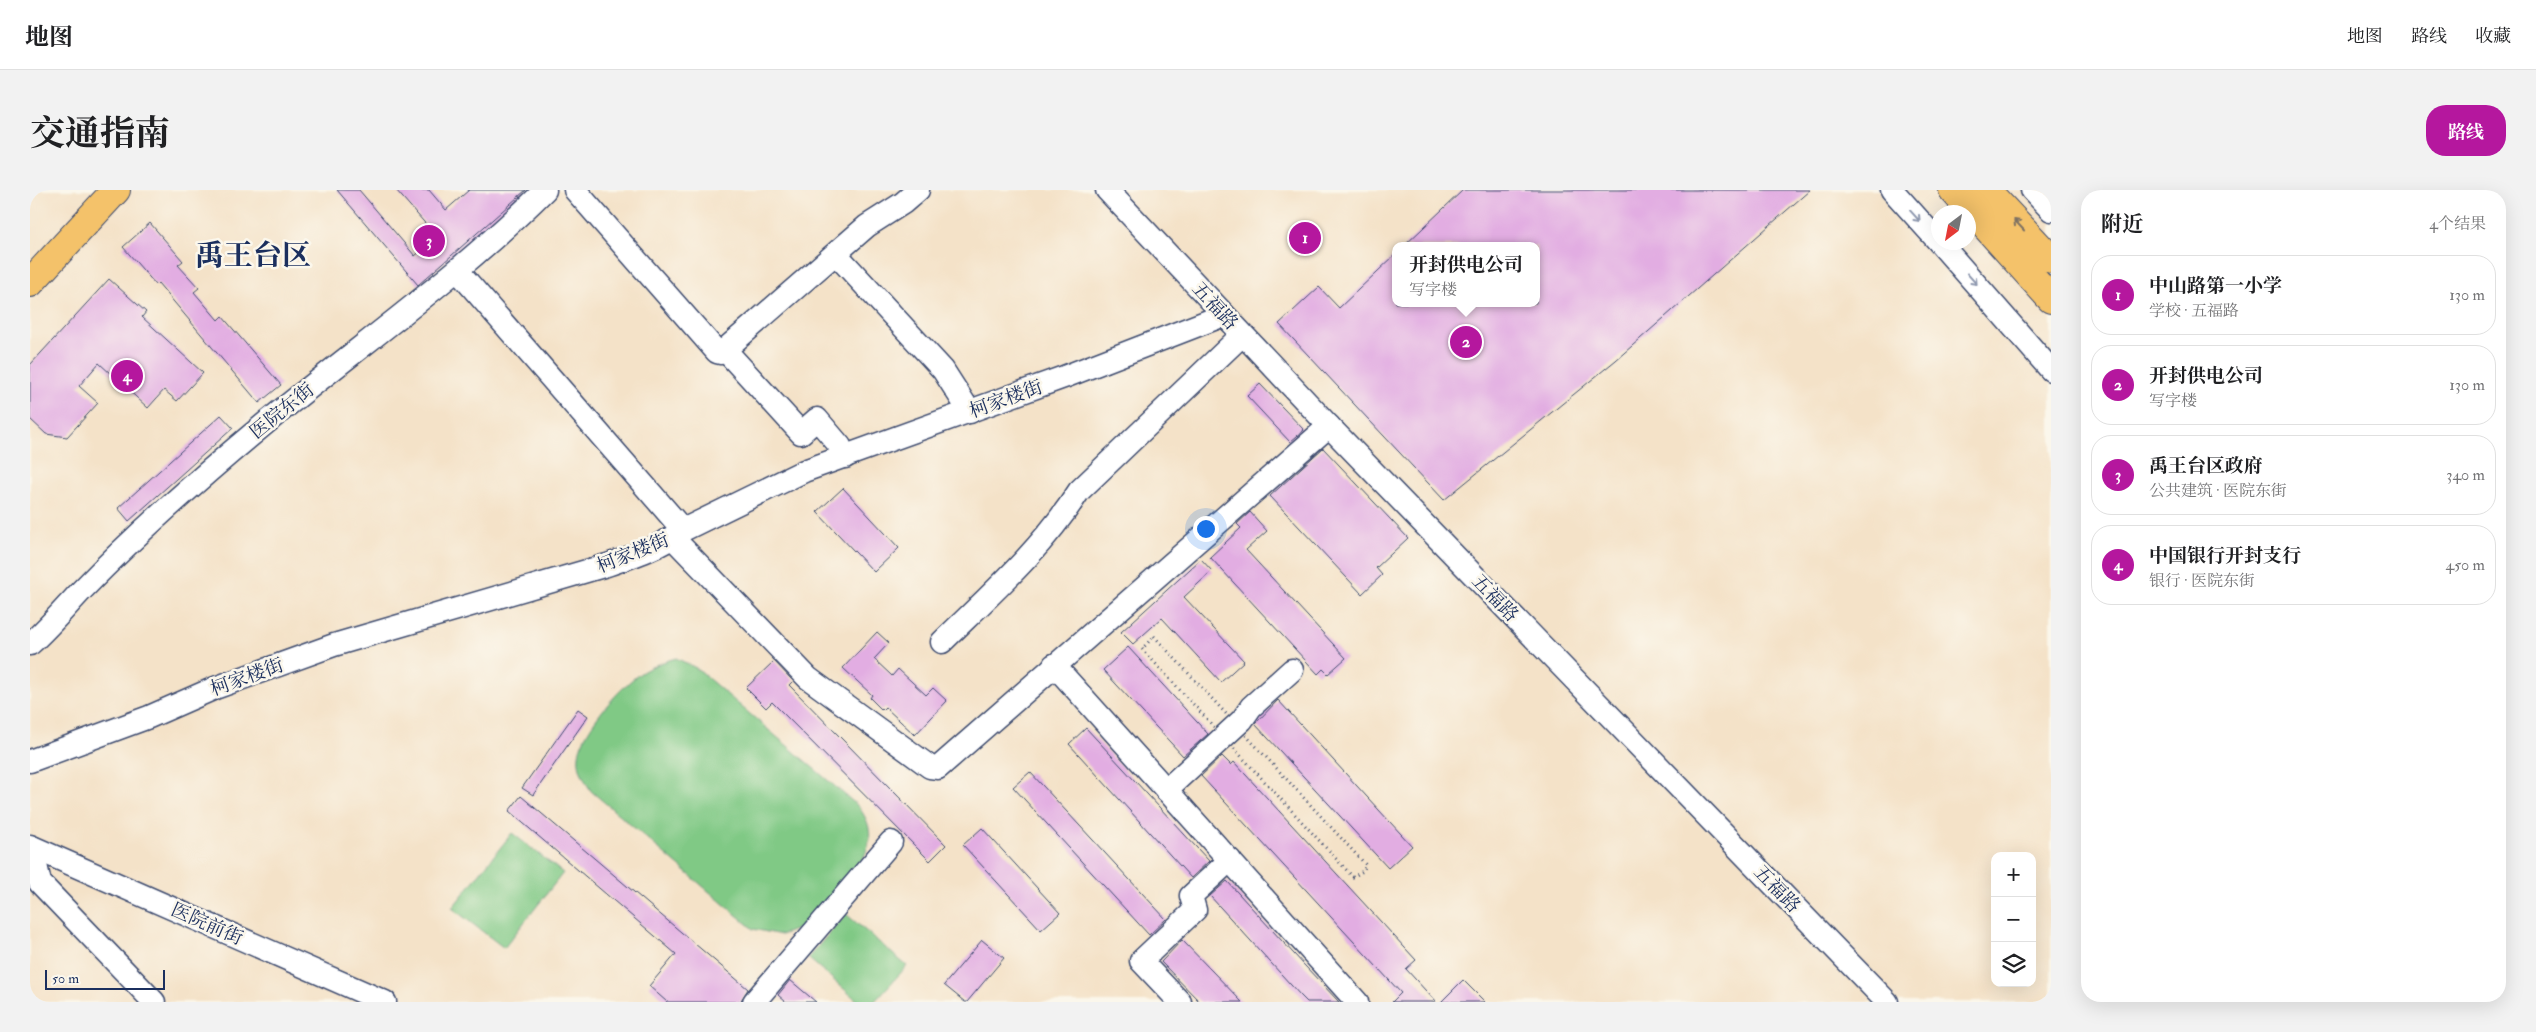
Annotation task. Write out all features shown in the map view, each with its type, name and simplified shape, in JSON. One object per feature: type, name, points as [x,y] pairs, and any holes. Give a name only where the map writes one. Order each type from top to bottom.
[{"type":"main road","points":[[30,258],[93,190]]},
{"type":"main road","points":[[30,283],[116,190]]},
{"type":"main road","points":[[1952,190],[2051,299]]},
{"type":"main road","points":[[1986,190],[2051,259]]},
{"type":"street","name":"医院东街","points":[[30,644],[82,590],[172,503],[267,422],[458,271],[510,226],[545,190]]},
{"type":"street","points":[[575,190],[717,352],[726,352],[866,226],[903,204],[918,190]]},
{"type":"street","name":"五福路","points":[[1108,190],[1329,426],[1887,1002]]},
{"type":"street","points":[[1892,190],[1931,233]]},
{"type":"street","points":[[2032,190],[2051,210]]},
{"type":"street","points":[[1946,250],[2051,370]]},
{"type":"street","points":[[836,254],[943,370],[970,412]]},
{"type":"street","points":[[458,271],[678,534],[808,678],[930,767],[938,768],[1329,426]]},
{"type":"street","name":"柯家楼街","points":[[30,760],[149,716],[215,688],[334,645],[607,565],[678,534],[804,471],[970,412],[1224,315]]},
{"type":"street","points":[[942,642],[1066,514],[1079,491],[1242,335]]},
{"type":"street","points":[[726,352],[800,433],[817,419],[840,446],[845,457]]},
{"type":"street","points":[[1054,665],[1357,1002]]},
{"type":"street","points":[[1166,790],[1292,670]]},
{"type":"street","points":[[754,1002],[892,842]]},
{"type":"street","points":[[31,846],[40,883],[154,1002]]},
{"type":"street","name":"医院前街","points":[[31,846],[385,1002]]},
{"type":"street","points":[[1180,1002],[1141,961],[1195,910],[1191,896],[1230,860]]},
{"type":"path","points":[[1230,731],[1142,649],[1148,640],[1154,636],[1156,637],[1230,731],[1353,877],[1363,871],[1366,865],[1230,731]]},
{"type":"green space","points":[[676,658],[696,668],[858,806],[866,819],[870,838],[863,859],[809,925],[781,935],[753,929],[591,791],[584,779],[580,769],[579,755],[587,733],[604,708],[635,677],[652,667]]},
{"type":"green space","points":[[512,833],[563,873],[504,948],[452,908]]},
{"type":"green space","points":[[846,914],[907,966],[874,1002],[859,1002],[808,958]]},
{"type":"building","points":[[337,190],[359,190],[415,256],[437,237],[396,190],[429,190],[446,210],[469,190],[526,190],[418,285]]},
{"type":"building","points":[[1463,190],[1810,190],[1616,360],[1444,500],[1279,324],[1319,287],[1339,308],[1392,258],[1392,307],[1540,307],[1540,242],[1408,242]]},
{"type":"building","points":[[150,223],[183,261],[178,265],[199,288],[194,292],[218,320],[222,316],[281,385],[259,403],[158,283],[156,285],[123,247]]},
{"type":"building","points":[[109,279],[146,312],[142,317],[203,373],[177,401],[164,390],[148,408],[99,363],[79,386],[98,403],[67,437],[46,434],[30,419],[30,365]]},
{"type":"building","points":[[1260,384],[1304,430],[1290,442],[1247,396]]},
{"type":"building","points":[[221,415],[233,428],[129,521],[118,508]]},
{"type":"building","points":[[1323,448],[1408,538],[1376,568],[1382,575],[1362,594],[1270,496]]},
{"type":"building","points":[[843,488],[899,548],[874,572],[817,512]]},
{"type":"building","points":[[1250,512],[1267,531],[1246,550],[1346,658],[1328,674],[1323,669],[1318,674],[1210,557],[1241,528],[1237,524]]},
{"type":"building","points":[[1201,559],[1212,571],[1184,597],[1244,661],[1221,682],[1162,618],[1133,644],[1121,632]]},
{"type":"building","points":[[877,632],[889,643],[874,659],[892,676],[898,669],[926,695],[933,688],[947,701],[915,735],[885,707],[882,710],[870,698],[872,695],[843,668]]},
{"type":"building","points":[[1128,647],[1208,734],[1183,756],[1103,670]]},
{"type":"building","points":[[774,661],[793,681],[789,685],[946,845],[930,861],[772,702],[766,708],[746,688]]},
{"type":"building","points":[[1278,700],[1412,846],[1388,868],[1255,724]]},
{"type":"building","points":[[578,709],[588,716],[533,795],[522,788]]},
{"type":"building","points":[[1086,728],[1209,861],[1191,878],[1069,744]]},
{"type":"building","points":[[1222,756],[1231,765],[1234,762],[1416,960],[1406,969],[1436,1002],[1392,1002],[1401,993],[1201,776]]},
{"type":"building","points":[[1030,772],[1166,919],[1149,935],[1013,787]]},
{"type":"building","points":[[521,796],[748,989],[740,1002],[667,1002],[649,986],[676,954],[509,811]]},
{"type":"building","points":[[982,828],[1060,913],[1041,930],[963,845]]},
{"type":"building","points":[[1227,881],[1339,1002],[1307,1002],[1301,996],[1210,896]]},
{"type":"building","points":[[982,940],[1004,958],[965,1002],[944,985]]},
{"type":"building","points":[[1182,940],[1242,1002],[1200,1002],[1161,962]]},
{"type":"building","points":[[790,980],[816,1002],[786,1002],[778,995]]},
{"type":"building","points":[[1463,980],[1485,1002],[1441,1002]]},
{"type":"place","name":"中山路第一小学","points":[[1305,238]]},
{"type":"place","name":"禹王台区政府","points":[[429,241]]},
{"type":"place","name":"开封供电公司","points":[[1466,342]]},
{"type":"place","name":"中国银行开封支行","points":[[127,376]]},
{"type":"district","name":"禹王台区","points":[[253,256]]}]
